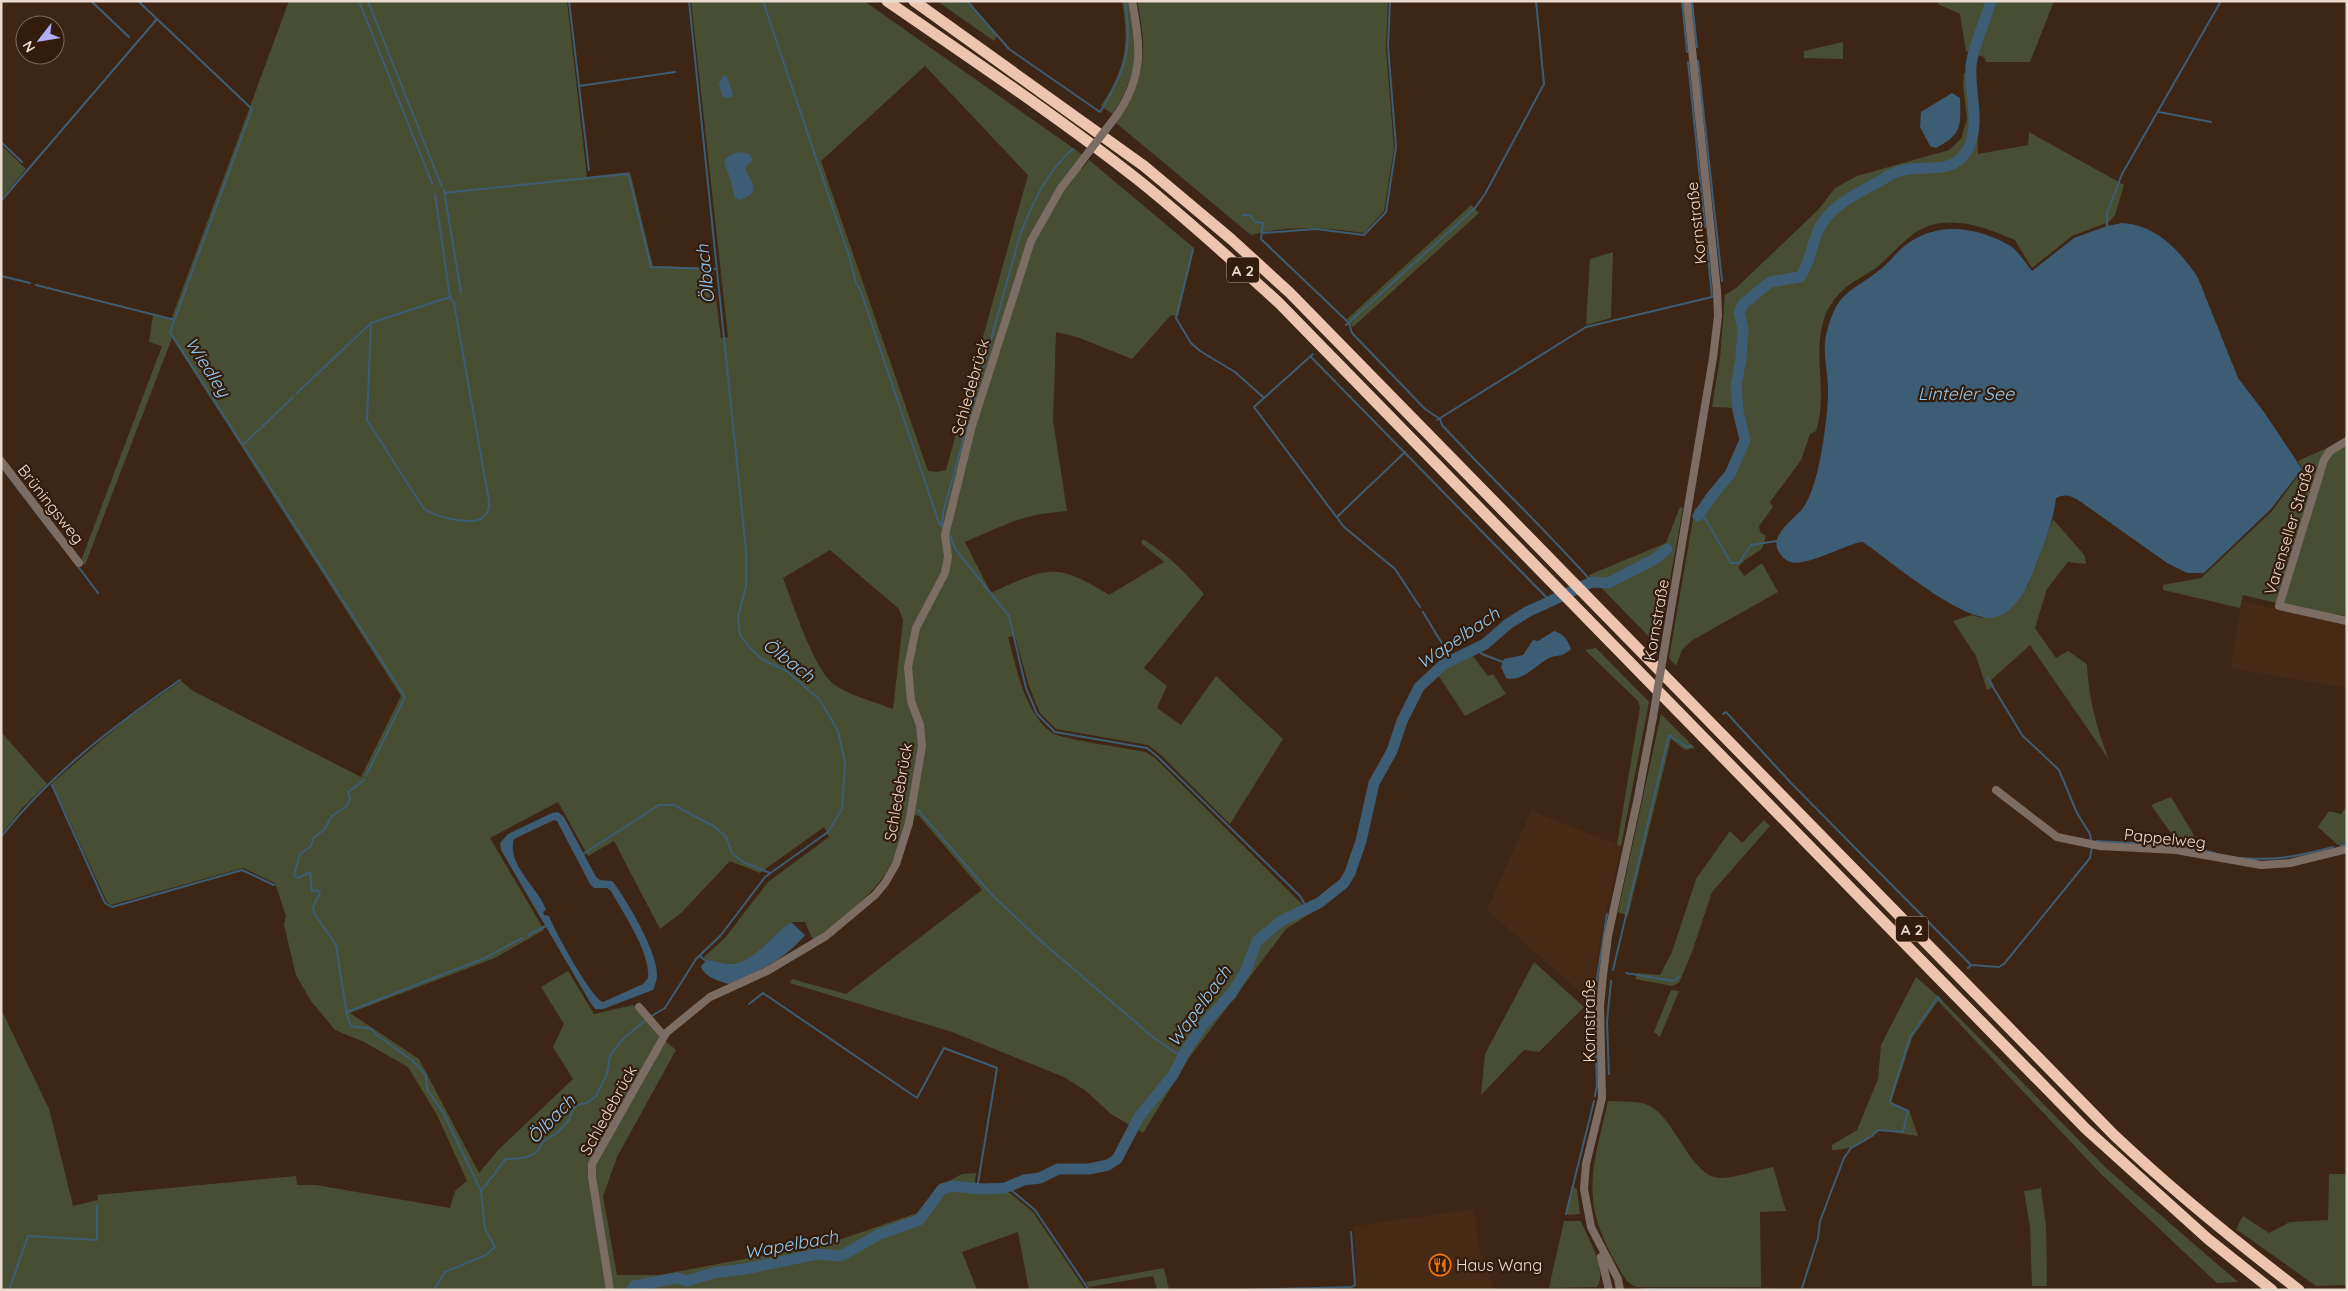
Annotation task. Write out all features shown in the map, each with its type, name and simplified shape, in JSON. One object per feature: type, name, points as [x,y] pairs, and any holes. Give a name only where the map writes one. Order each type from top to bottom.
[{"type":"highway","name":"A 2","points":[[887,1],[1098,149],[1222,251],[1304,328],[2086,1129],[2149,1188],[2272,1290]]},
{"type":"highway","name":"A 2","points":[[914,1],[1144,166],[1232,239],[1339,342],[2114,1135],[2157,1176],[2216,1226],[2299,1290]]},
{"type":"street","name":"Schledebrück","points":[[610,1290],[592,1177],[592,1164],[664,1036],[696,1006],[710,997],[767,971],[826,936],[875,895],[885,884],[896,864],[910,823],[922,746],[920,725],[911,701],[908,668],[916,628],[945,573],[948,558],[945,535],[970,436],[1030,241],[1061,188],[1129,98],[1140,62],[1132,1]]},
{"type":"street","name":"Kornstraße","points":[[1609,1290],[1604,1263],[1588,1217],[1584,1189],[1586,1164],[1602,1098],[1600,1006],[1602,975],[1608,936],[1638,797],[1666,645],[1718,316],[1687,1]]},
{"type":"street","name":"Varenseller Straße","points":[[2347,441],[2330,451],[2324,460],[2279,606],[2347,621]]},
{"type":"street","name":"Brüningsweg","points":[[1,461],[79,563]]},
{"type":"street","name":"Pappelweg","points":[[1996,790],[2057,837],[2100,846],[2176,850],[2261,865],[2290,863],[2347,849]]},
{"type":"street","points":[[639,1007],[664,1036]]},
{"type":"street","name":"Kornstraße","points":[[1595,1238],[1618,1279],[1620,1290]]},
{"type":"shaded area","points":[[2242,601],[2347,623],[2347,688],[2231,668]]},
{"type":"shaded area","points":[[1531,811],[1621,846],[1601,936],[1593,996],[1585,996],[1487,910]]},
{"type":"shaded area","points":[[1474,1209],[1480,1250],[1494,1289],[1357,1290],[1354,1226]]},
{"type":"green space","points":[[289,1],[567,1],[587,177],[630,172],[653,266],[712,268],[721,338],[728,337],[691,1],[864,1],[1083,155],[1076,164],[1082,169],[1089,160],[1194,248],[1178,316],[1171,315],[1132,359],[1077,337],[1056,332],[1053,420],[1067,511],[1052,512],[1026,518],[965,542],[991,593],[1025,578],[1050,572],[1076,577],[1109,595],[1164,562],[1141,543],[1143,539],[1176,564],[1204,594],[1144,668],[1167,686],[1157,708],[1181,725],[1216,676],[1283,739],[1230,824],[1160,754],[1148,745],[1056,729],[1040,713],[1029,686],[1015,636],[1008,637],[1018,676],[1028,702],[1042,724],[1052,733],[1058,735],[1146,752],[1155,758],[1311,913],[1286,929],[1189,1058],[1143,1133],[1111,1114],[1086,1091],[1064,1077],[952,1032],[790,983],[792,979],[846,994],[982,890],[919,816],[907,814],[899,846],[887,871],[871,892],[839,921],[813,940],[805,922],[791,922],[755,954],[739,963],[730,964],[707,960],[704,957],[725,938],[768,882],[829,837],[824,827],[760,873],[730,861],[681,913],[660,929],[614,841],[588,856],[558,802],[490,838],[544,930],[495,958],[350,1013],[419,1059],[479,1173],[498,1150],[573,1079],[553,1047],[564,1024],[541,987],[568,971],[594,1014],[633,1005],[657,1034],[676,1050],[617,1157],[603,1196],[617,1275],[659,1275],[830,1243],[917,1213],[940,1186],[962,1174],[976,1173],[974,1193],[1010,1193],[1033,1212],[1085,1289],[1029,1290],[1018,1232],[962,1252],[977,1290],[1,1290],[1,1009],[49,1109],[73,1206],[98,1200],[97,1195],[296,1176],[297,1185],[316,1185],[450,1208],[455,1191],[467,1181],[437,1115],[408,1067],[364,1042],[335,1030],[311,1001],[296,975],[284,925],[286,916],[275,883],[243,868],[111,905],[107,902],[52,783],[124,721],[181,681],[193,691],[361,777],[401,696],[172,338],[85,565],[81,561],[162,346],[149,342],[153,315],[171,320]],"holes":[[[925,66],[1028,175],[946,470],[937,472],[928,471],[821,161]],[[830,550],[899,609],[903,621],[893,709],[856,696],[835,685],[819,666],[798,620],[783,578]]]},
{"type":"green space","points":[[937,1],[965,1],[997,35],[994,41]]},
{"type":"green space","points":[[1122,1],[1130,1],[1135,33],[1135,60],[1128,85],[1113,114],[1101,106],[1116,80],[1124,56],[1125,31]]},
{"type":"green space","points":[[1137,1],[1388,1],[1386,48],[1394,149],[1384,211],[1364,233],[1308,228],[1279,230],[1251,235],[1116,123],[1133,92],[1142,65],[1143,36]]},
{"type":"green space","points":[[1937,1],[2054,1],[2030,62],[1986,62],[1984,57],[1966,51],[1960,14],[1938,4]]},
{"type":"green space","points":[[1843,42],[1843,59],[1804,58],[1804,51]]},
{"type":"green space","points":[[1976,72],[1978,154],[2028,145],[2029,132],[2124,185],[2115,215],[2109,222],[2072,236],[2032,268],[2015,240],[1985,228],[1963,223],[1953,222],[1931,225],[1909,237],[1877,267],[1840,293],[1826,313],[1820,335],[1821,404],[1816,431],[1810,434],[1801,460],[1770,502],[1773,507],[1759,526],[1760,532],[1766,536],[1762,549],[1738,567],[1744,576],[1762,563],[1778,592],[1691,641],[1682,650],[1676,666],[1669,658],[1695,508],[1700,509],[1726,474],[1741,438],[1734,408],[1712,407],[1720,358],[1725,295],[1736,288],[1818,210],[1835,188],[1857,176],[1949,150],[1961,139],[1967,119],[1963,85],[1964,73]]},
{"type":"green space","points":[[1,145],[26,169],[1,199]]},
{"type":"green space","points":[[1471,205],[1479,213],[1353,327],[1347,319]]},
{"type":"green space","points":[[1613,252],[1611,318],[1586,325],[1590,259]]},
{"type":"green space","points":[[2340,442],[2347,445],[2347,616],[2306,610],[2243,595],[2240,608],[2163,590],[2163,585],[2201,578],[2272,511],[2303,469],[2298,461]]},
{"type":"green space","points":[[1680,507],[1683,508],[1658,646],[1589,575],[1666,543]]},
{"type":"green space","points":[[2053,519],[2085,556],[2086,564],[2068,562],[2047,589],[2035,628],[2056,658],[2068,651],[2087,664],[2089,689],[2094,713],[2109,760],[2030,645],[1991,680],[1994,686],[1987,690],[1976,656],[1953,621],[1972,615],[1982,618],[2028,586]]},
{"type":"green space","points":[[1596,648],[1649,702],[1621,846],[1617,845],[1640,707],[1638,701],[1585,650]]},
{"type":"green space","points":[[1472,655],[1488,676],[1493,674],[1506,694],[1465,716],[1438,675],[1453,664]]},
{"type":"green space","points":[[1661,714],[1695,748],[1685,750],[1671,739],[1628,916],[1618,912]]},
{"type":"green space","points":[[2,733],[47,784],[23,807],[1,835]]},
{"type":"green space","points":[[2171,797],[2201,847],[2178,843],[2151,805]]},
{"type":"green space","points":[[2347,806],[2347,842],[2338,845],[2318,827],[2329,811],[2341,814]]},
{"type":"green space","points":[[1764,820],[1770,826],[1712,892],[1692,952],[1679,983],[1672,986],[1635,979],[1637,973],[1660,975],[1672,952],[1696,879],[1730,831],[1742,843]]},
{"type":"green space","points":[[1534,962],[1584,1007],[1539,1052],[1524,1050],[1481,1095],[1485,1054]]},
{"type":"green space","points":[[1916,977],[1940,998],[2106,1168],[2238,1282],[2217,1283],[2101,1174],[1938,1001],[1912,1038],[1891,1102],[1909,1110],[1918,1136],[1878,1130],[1863,1143],[1846,1149],[1832,1150],[1832,1145],[1857,1130],[1878,1079],[1881,1045]]},
{"type":"green space","points":[[1671,990],[1679,991],[1660,1037],[1654,1032]]},
{"type":"green space","points":[[1608,1101],[1635,1102],[1650,1106],[1668,1123],[1700,1168],[1710,1175],[1726,1178],[1773,1167],[1786,1211],[1760,1212],[1761,1287],[1638,1287],[1627,1281],[1604,1240],[1593,1201],[1594,1165]]},
{"type":"green space","points":[[2329,1174],[2347,1174],[2347,1285],[2316,1286],[2236,1229],[2243,1216],[2269,1233],[2290,1222],[2328,1220]]},
{"type":"green space","points":[[1572,1185],[1577,1190],[1580,1214],[1565,1215]]},
{"type":"green space","points":[[2041,1188],[2046,1226],[2047,1286],[2032,1286],[2030,1227],[2024,1191]]},
{"type":"green space","points":[[1564,1221],[1581,1221],[1599,1263],[1600,1280],[1597,1287],[1549,1288]]},
{"type":"green space","points":[[1164,1268],[1169,1289],[1157,1289],[1153,1276],[1089,1287],[1086,1282]]},
{"type":"water","points":[[726,75],[733,93],[731,98],[722,97],[719,83],[723,76]]},
{"type":"water","points":[[1952,93],[1960,98],[1960,122],[1958,128],[1945,143],[1936,148],[1930,146],[1920,127],[1921,112]]},
{"type":"water","points":[[739,152],[750,154],[753,160],[745,167],[754,190],[750,195],[740,200],[735,198],[724,162],[728,157]]},
{"type":"water","name":"Linteler See","points":[[2122,223],[2146,228],[2156,234],[2175,249],[2191,268],[2198,278],[2238,378],[2264,412],[2302,469],[2271,509],[2204,573],[2187,573],[2167,563],[2078,500],[2069,496],[2060,496],[2056,498],[2048,533],[2025,589],[2010,609],[1996,617],[1983,617],[1966,612],[1948,602],[1928,590],[1863,542],[1811,560],[1792,562],[1785,559],[1776,545],[1777,538],[1786,525],[1803,508],[1812,491],[1823,445],[1828,402],[1825,339],[1836,307],[1848,293],[1882,268],[1907,244],[1932,232],[1958,229],[1984,234],[2009,245],[2032,271],[2074,238],[2107,226]]},
{"type":"water","points":[[1554,631],[1565,637],[1571,649],[1568,652],[1549,658],[1523,676],[1512,679],[1506,678],[1501,667],[1504,659],[1523,655],[1533,640],[1538,641]]},
{"type":"water","points":[[558,812],[564,817],[596,877],[600,880],[612,881],[633,912],[647,940],[656,965],[657,977],[653,990],[603,1009],[595,1009],[501,850],[500,843],[508,834],[552,813]],"holes":[[[554,820],[557,821],[590,884],[594,888],[607,888],[611,891],[641,945],[648,968],[648,978],[643,984],[603,1002],[582,977],[565,949],[549,916],[544,915],[543,912],[546,910],[542,902],[524,876],[515,858],[513,849],[514,839]]]},
{"type":"water","points":[[791,922],[805,935],[780,958],[760,970],[729,984],[712,978],[703,970],[701,966],[707,960],[730,964],[739,963],[747,959]]},
{"type":"waterway","points":[[91,1],[129,37]]},
{"type":"waterway","name":"Wiedley","points":[[138,1],[252,109],[170,332],[405,697],[367,774]]},
{"type":"waterway","points":[[359,1],[432,183]]},
{"type":"waterway","points":[[368,1],[442,187]]},
{"type":"waterway","points":[[569,1],[589,170]]},
{"type":"waterway","name":"Ölbach","points":[[650,1017],[665,1008],[696,959],[721,935],[765,877],[828,832],[842,809],[845,762],[838,731],[820,700],[787,671],[763,660],[740,635],[738,617],[746,586],[746,550],[689,1]]},
{"type":"waterway","points":[[763,1],[849,256],[856,283],[861,292],[939,523],[943,527]]},
{"type":"waterway","points":[[967,1],[1009,49],[1100,112],[1116,84],[1125,59],[1128,33],[1125,1]]},
{"type":"waterway","points":[[1262,233],[1316,229],[1364,235],[1386,212],[1396,147],[1388,46],[1390,1]]},
{"type":"waterway","points":[[1346,325],[1475,208],[1485,194],[1544,84],[1536,1]]},
{"type":"waterway","points":[[1682,1],[1687,52]]},
{"type":"waterway","points":[[1692,1],[1697,47]]},
{"type":"waterway","name":"Wapelbach","points":[[1698,516],[1730,474],[1745,440],[1738,411],[1736,386],[1741,358],[1743,329],[1739,313],[1743,304],[1770,282],[1800,277],[1806,266],[1819,229],[1832,211],[1841,204],[1900,171],[1943,167],[1953,164],[1961,158],[1968,149],[1974,129],[1971,77],[1972,59],[1991,1]]},
{"type":"waterway","points":[[2107,226],[2107,213],[2122,174],[2221,1]]},
{"type":"waterway","points":[[1,201],[157,19]]},
{"type":"waterway","points":[[1698,61],[1722,281]]},
{"type":"waterway","points":[[1688,62],[1705,227]]},
{"type":"waterway","points":[[579,86],[675,72]]},
{"type":"waterway","points":[[2159,112],[2211,122]]},
{"type":"waterway","points":[[1,142],[22,162]]},
{"type":"waterway","points":[[942,525],[943,513],[1020,235],[1041,189],[1055,167],[1073,149]]},
{"type":"waterway","points":[[444,193],[626,174],[629,176],[651,267],[716,269]]},
{"type":"waterway","points":[[444,190],[461,293]]},
{"type":"waterway","points":[[371,323],[367,420],[424,509],[457,520],[475,521],[482,518],[488,512],[489,501],[454,303],[450,297],[435,194]]},
{"type":"waterway","points":[[1243,215],[1250,215],[1255,222],[1263,223],[1261,239],[1349,323],[1352,333],[1425,409],[1440,419],[1442,425],[1592,582]]},
{"type":"waterway","points":[[1437,420],[1586,327],[1712,297],[1707,246]]},
{"type":"waterway","points":[[1193,250],[1176,318],[1191,343],[1200,351],[1235,372],[1264,398]]},
{"type":"waterway","points":[[1,276],[30,283]]},
{"type":"waterway","points":[[36,285],[175,320]]},
{"type":"waterway","points":[[297,393],[371,323],[450,297]]},
{"type":"waterway","points":[[1313,354],[1254,407],[1344,527],[1395,569],[1420,607]]},
{"type":"waterway","points":[[1311,357],[1550,601]]},
{"type":"waterway","points":[[243,445],[293,397]]},
{"type":"waterway","points":[[1337,517],[1405,452]]},
{"type":"waterway","points":[[2,468],[57,540]]},
{"type":"waterway","points":[[1700,514],[1706,520],[1731,563],[1739,563],[1751,545],[1777,541]]},
{"type":"waterway","points":[[949,534],[956,550],[1009,616],[1026,688],[1037,714],[1055,732],[1147,748],[1300,896],[1307,908]]},
{"type":"waterway","name":"Wapelbach","points":[[632,1290],[634,1286],[677,1278],[687,1281],[713,1273],[745,1269],[818,1254],[841,1256],[880,1234],[919,1220],[942,1189],[952,1186],[983,1189],[1005,1188],[1024,1180],[1040,1178],[1058,1169],[1089,1169],[1108,1165],[1117,1159],[1139,1117],[1173,1075],[1202,1026],[1232,993],[1246,970],[1257,941],[1281,921],[1319,903],[1344,883],[1350,873],[1361,841],[1374,783],[1392,751],[1402,721],[1419,687],[1444,664],[1485,644],[1508,624],[1527,612],[1592,582],[1608,583],[1655,559],[1667,549]]},
{"type":"waterway","points":[[77,565],[98,593]]},
{"type":"waterway","points":[[1423,612],[1452,660]]},
{"type":"waterway","points":[[1476,649],[1482,654],[1503,662]]},
{"type":"waterway","points":[[1987,677],[2022,735],[2059,770],[2077,813],[2090,834],[2091,841]]},
{"type":"waterway","points":[[1,837],[40,792],[84,752],[180,680]]},
{"type":"waterway","points":[[1723,714],[1726,712],[1791,783],[1971,965]]},
{"type":"waterway","points":[[1613,970],[1669,735],[1687,747],[1691,746]]},
{"type":"waterway","points":[[364,780],[348,792],[350,799],[347,806],[332,816],[324,830],[314,837],[311,846],[300,854],[294,875],[298,878],[310,872],[312,891],[317,890],[320,893],[313,907],[314,913],[336,945],[347,1016],[351,1026],[372,1029],[375,1034],[412,1060],[426,1075],[427,1089],[444,1114],[481,1191]]},
{"type":"waterway","points":[[52,785],[105,903],[112,907],[242,870],[274,885]]},
{"type":"waterway","points":[[583,854],[659,805],[674,805],[715,827],[726,837],[732,853],[743,862],[770,873]]},
{"type":"waterway","points":[[918,810],[993,896],[1042,942],[1154,1038],[1182,1057]]},
{"type":"waterway","points":[[2096,841],[2171,845]]},
{"type":"waterway","points":[[2341,845],[2347,844]]},
{"type":"waterway","points":[[2178,845],[2215,853]]},
{"type":"waterway","points":[[1968,968],[1971,965],[1999,967],[2004,964],[2090,858],[2092,847]]},
{"type":"waterway","points":[[2242,858],[2266,859],[2288,857],[2333,847]]},
{"type":"waterway","points":[[1594,998],[1607,914]]},
{"type":"waterway","points":[[528,935],[548,925]]},
{"type":"waterway","points":[[347,1012],[485,958],[522,938]]},
{"type":"waterway","points":[[700,956],[706,961]]},
{"type":"waterway","points":[[1626,973],[1673,981],[1679,977]]},
{"type":"waterway","points":[[1609,1074],[1607,1022],[1611,981]]},
{"type":"waterway","points":[[749,1004],[763,993],[917,1098],[944,1048],[997,1068],[977,1189]]},
{"type":"waterway","points":[[1802,1288],[1818,1238],[1820,1221],[1844,1158],[1851,1148],[1872,1136],[1878,1130],[1903,1132],[1908,1111],[1892,1104],[1890,1101],[1910,1037],[1938,997],[1941,1001]]},
{"type":"waterway","points":[[1594,1016],[1597,1085],[1595,1096]]},
{"type":"waterway","name":"Ölbach","points":[[434,1290],[445,1272],[486,1255],[495,1247],[485,1229],[481,1191],[506,1159],[527,1157],[537,1152],[542,1142],[557,1133],[569,1120],[573,1109],[577,1105],[587,1103],[596,1096],[607,1074],[610,1055],[624,1038],[646,1020]]},
{"type":"waterway","points":[[1566,1214],[1594,1101]]},
{"type":"waterway","points":[[1005,1188],[1010,1189],[1035,1210],[1089,1290]]},
{"type":"waterway","points":[[9,1290],[28,1236],[97,1240],[97,1205]]},
{"type":"waterway","points":[[1244,1290],[1352,1287],[1355,1285],[1351,1232]]},
{"type":"waterway","points":[[1642,1289],[1781,1290]]},
{"type":"place","name":"Haus Wang","points":[[1440,1265]]}]
